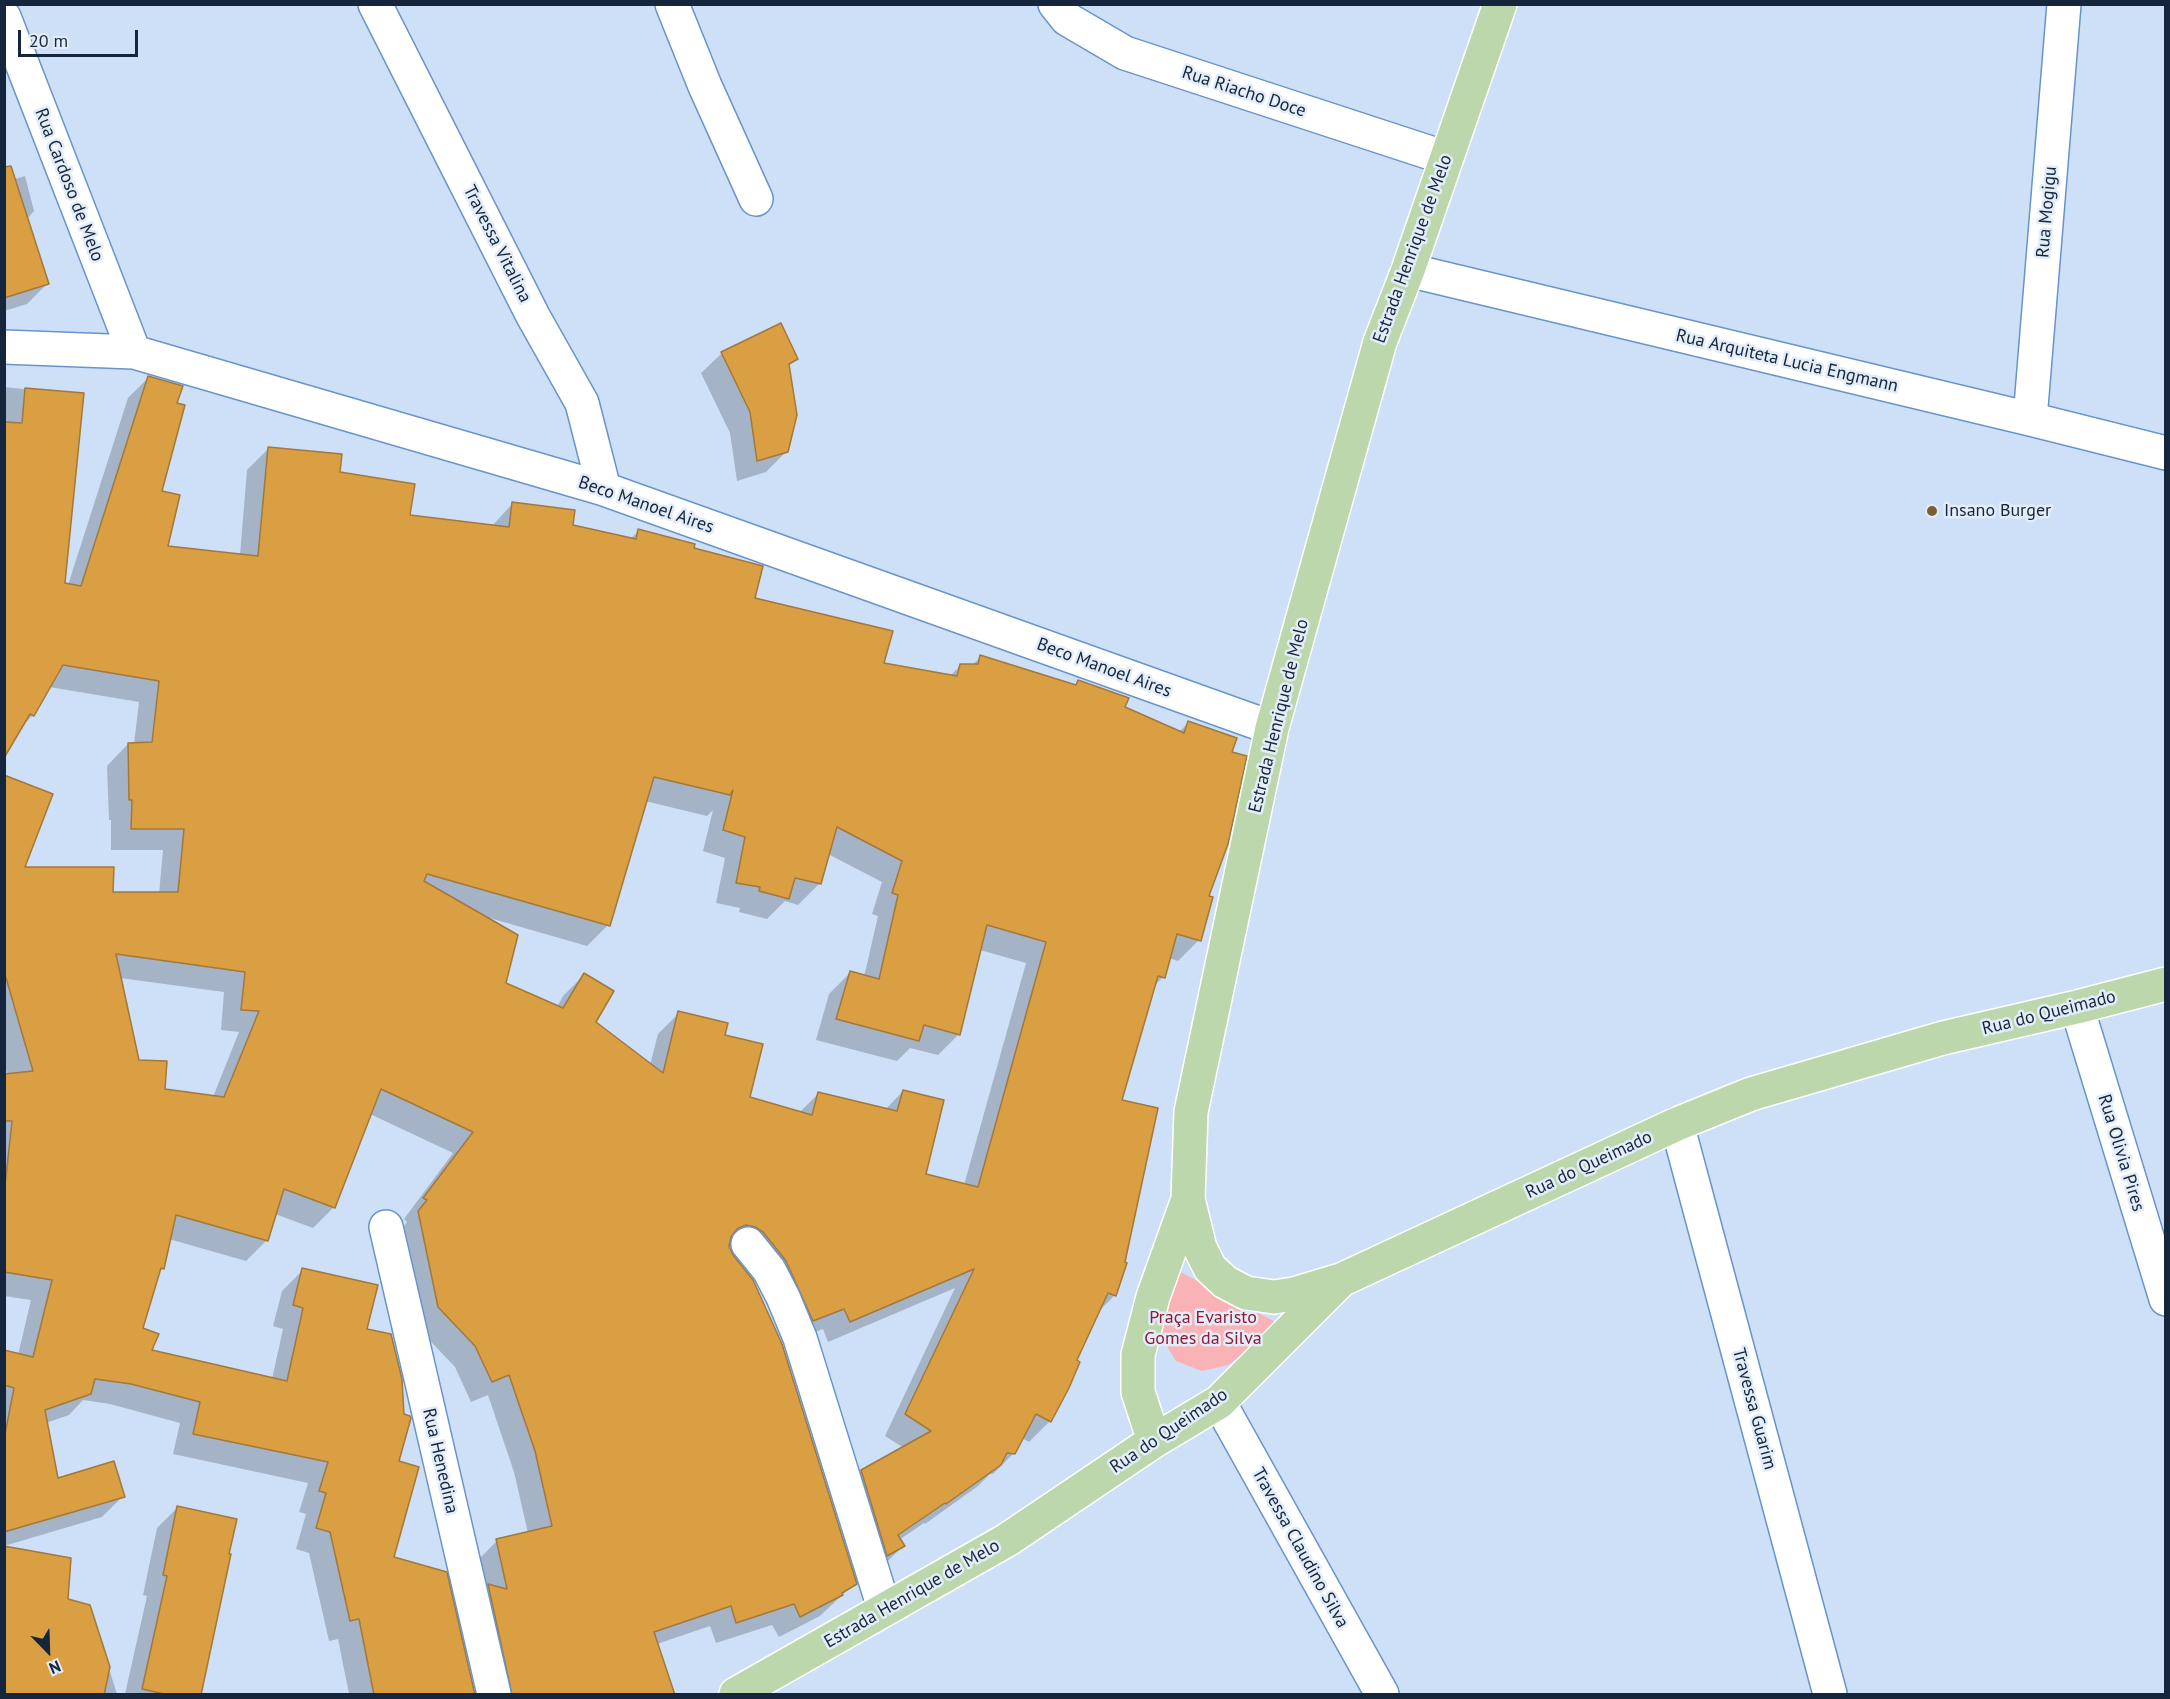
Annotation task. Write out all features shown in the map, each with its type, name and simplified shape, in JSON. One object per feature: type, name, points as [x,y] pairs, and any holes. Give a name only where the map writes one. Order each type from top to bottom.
[{"type":"main road","name":"Estrada Henrique de Melo","points":[[1154,1441],[1138,1392],[1138,1355],[1153,1297],[1188,1199],[1191,1112],[1272,728],[1380,342],[1408,270],[1500,4]]},
{"type":"main road","name":"Rua do Queimado","points":[[1084,1489],[1154,1441],[1219,1402],[1341,1280],[1677,1124],[1762,1091],[1942,1038],[2166,984]]},
{"type":"main road","points":[[1188,1199],[1200,1248],[1210,1268],[1225,1282],[1246,1293],[1274,1297],[1294,1294],[1341,1280]]},
{"type":"main road","name":"Estrada Henrique de Melo","points":[[736,1695],[884,1608],[1007,1540],[1084,1489]]},
{"type":"street","name":"Travessa Vitalina","points":[[375,4],[533,316],[582,403],[604,489]]},
{"type":"street","points":[[672,4],[705,86],[756,199]]},
{"type":"street","name":"Rua Riacho Doce","points":[[1054,4],[1067,19],[1125,54],[1446,158]]},
{"type":"street","name":"Rua Mogigu","points":[[2030,419],[2064,4]]},
{"type":"street","name":"Rua Cardoso de Melo","points":[[4,17],[134,352]]},
{"type":"street","name":"Rua Arquiteta Lucia Engmann","points":[[1408,270],[2166,453]]},
{"type":"street","name":"Beco Manoel Aires","points":[[4,347],[134,352],[604,489],[1272,728]]},
{"type":"street","name":"Rua Olivia Pires","points":[[2077,1007],[2166,1299]]},
{"type":"street","name":"Travessa Guarim","points":[[1677,1124],[1830,1695]]},
{"type":"street","name":"Rua Henedina","points":[[386,1227],[494,1695]]},
{"type":"street","points":[[748,1244],[769,1270],[800,1338],[884,1608]]},
{"type":"street","name":"Travessa Claudino Silva","points":[[1219,1402],[1382,1695]]},
{"type":"green space","name":"Praça Evaristo Gomes da Silva","points":[[1173,1268],[1283,1326],[1228,1365],[1202,1371],[1176,1361],[1157,1331]]},
{"type":"building","points":[[11,166],[49,284],[4,298],[4,167]]},
{"type":"building","points":[[781,323],[798,359],[789,364],[797,415],[788,452],[757,461],[750,412],[721,352]]},
{"type":"building","points":[[148,376],[183,386],[177,403],[185,405],[162,491],[180,495],[168,546],[258,556],[268,447],[342,454],[340,472],[415,484],[410,515],[509,527],[512,502],[575,510],[573,525],[636,539],[638,529],[695,544],[694,548],[763,566],[755,598],[893,631],[884,663],[957,676],[960,664],[978,664],[980,655],[1076,685],[1078,680],[1129,698],[1125,707],[1184,733],[1188,721],[1237,738],[1232,752],[1247,756],[1228,844],[1209,896],[1213,897],[1201,941],[1177,934],[1165,978],[1158,976],[1122,1100],[1158,1108],[1125,1262],[1127,1263],[1116,1296],[1108,1293],[1077,1360],[1080,1362],[1069,1388],[1051,1422],[1036,1414],[1015,1454],[1007,1453],[1001,1465],[898,1535],[905,1546],[887,1556],[861,1470],[931,1431],[905,1414],[974,1269],[850,1322],[844,1309],[813,1321],[786,1261],[763,1232],[746,1225],[737,1229],[731,1237],[729,1246],[733,1255],[753,1280],[782,1344],[857,1584],[842,1593],[843,1595],[800,1617],[794,1604],[736,1623],[731,1606],[654,1632],[675,1695],[512,1695],[488,1584],[507,1589],[496,1539],[552,1526],[535,1451],[509,1375],[492,1382],[475,1346],[438,1307],[418,1211],[427,1200],[423,1198],[473,1132],[381,1089],[335,1208],[284,1189],[268,1241],[176,1215],[164,1269],[161,1268],[143,1328],[159,1334],[152,1350],[287,1381],[303,1308],[293,1305],[302,1268],[378,1285],[367,1329],[391,1334],[402,1379],[404,1414],[411,1418],[399,1461],[419,1467],[394,1557],[447,1572],[475,1695],[374,1695],[359,1619],[350,1621],[330,1532],[316,1528],[326,1493],[319,1491],[328,1462],[193,1434],[200,1402],[131,1384],[95,1379],[91,1394],[45,1410],[58,1478],[114,1461],[125,1497],[4,1532],[4,1439],[14,1388],[4,1385],[4,1350],[33,1357],[52,1280],[4,1272],[4,1195],[12,1121],[4,1121],[4,1074],[33,1071],[4,971],[4,775],[53,794],[25,867],[114,867],[113,892],[178,892],[184,829],[131,829],[132,800],[129,800],[128,743],[152,742],[159,681],[63,665],[34,716],[30,714],[4,758],[4,422],[22,423],[25,388],[84,393],[65,583],[81,586]],"holes":[[[654,777],[730,795],[733,790],[723,830],[745,837],[736,883],[760,887],[759,891],[789,899],[795,878],[821,884],[837,827],[902,861],[892,893],[898,895],[879,979],[850,971],[836,1019],[919,1041],[924,1025],[960,1035],[987,925],[1046,942],[978,1187],[926,1174],[944,1100],[903,1090],[897,1111],[818,1092],[812,1115],[750,1097],[763,1044],[725,1035],[728,1023],[678,1011],[663,1073],[596,1022],[614,991],[584,973],[563,1008],[506,983],[518,935],[424,881],[427,874],[610,926]],[[116,954],[245,972],[241,1010],[259,1011],[224,1097],[165,1089],[167,1061],[139,1060]]]},
{"type":"building","points":[[177,1506],[237,1519],[201,1695],[169,1695],[142,1689],[167,1576],[163,1575]]},
{"type":"building","points":[[4,1546],[71,1558],[68,1599],[90,1605],[110,1667],[104,1695],[4,1695]]},
{"type":"place","name":"Insano Burger","points":[[1932,511]]}]
